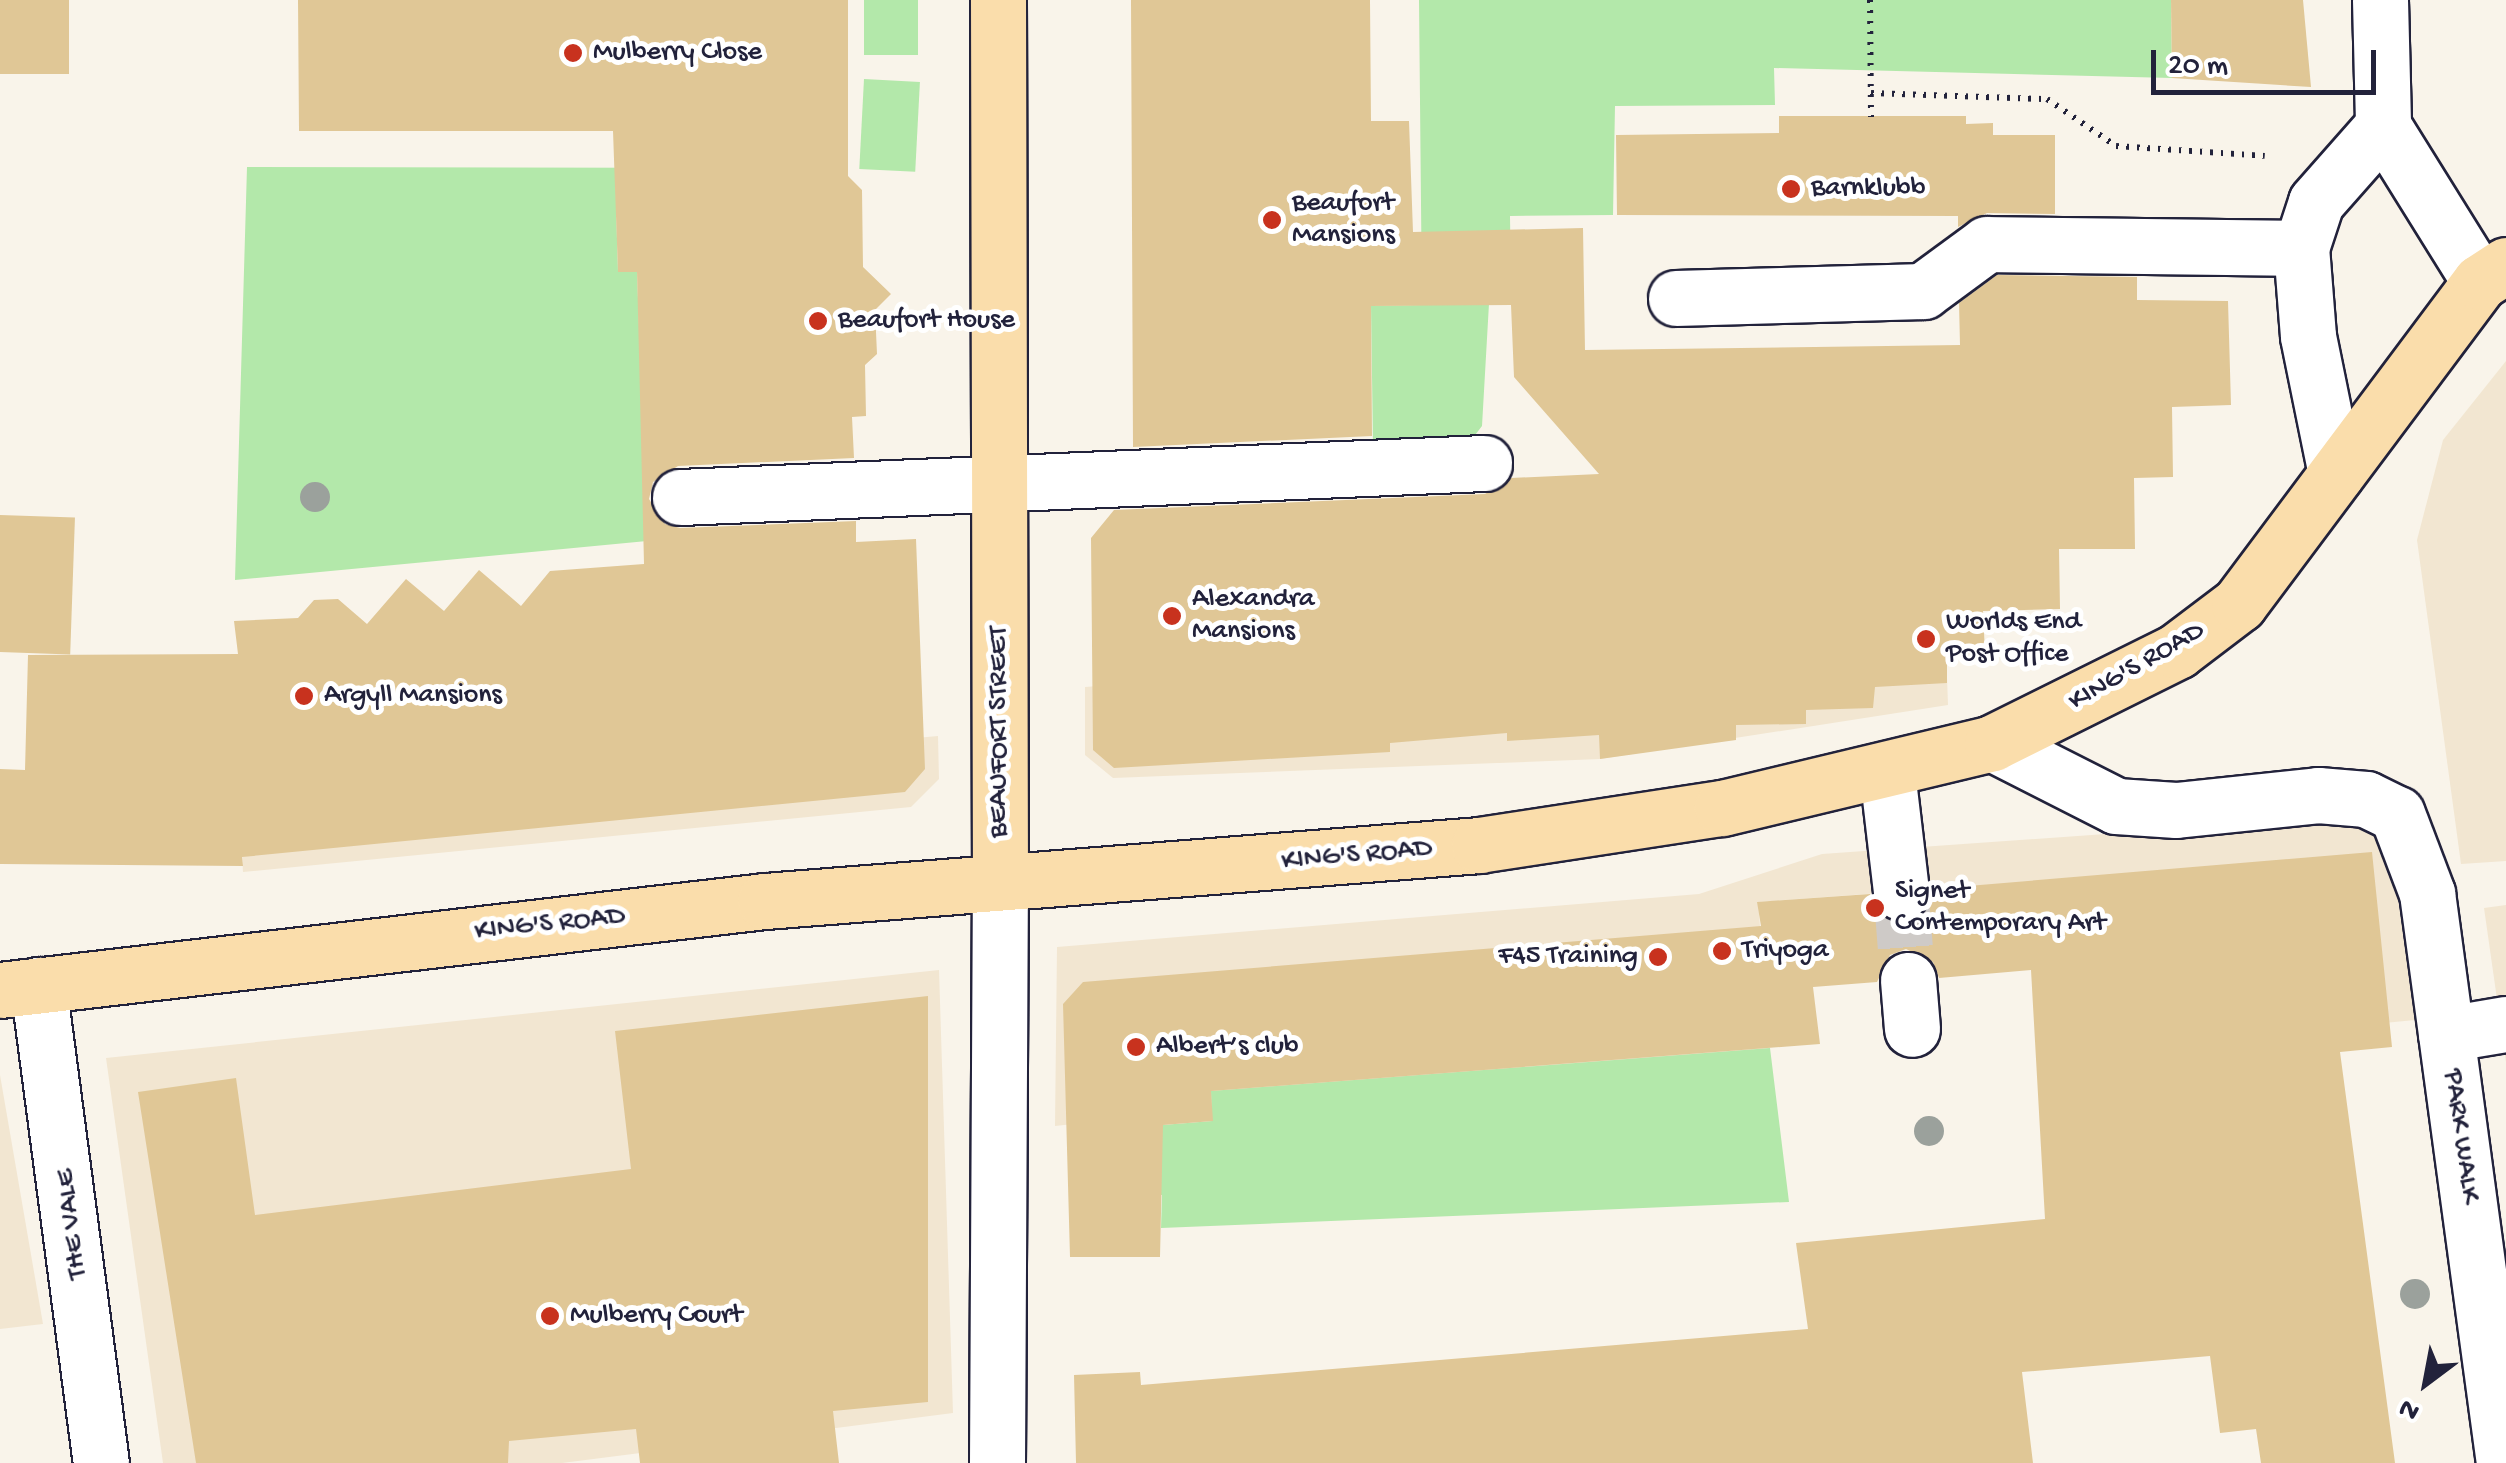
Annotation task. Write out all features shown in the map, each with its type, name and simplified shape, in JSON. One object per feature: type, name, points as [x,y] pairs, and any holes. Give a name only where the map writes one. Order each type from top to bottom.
[{"type":"main road","name":"BEAUFORT STREET","points":[[998,0],[996,488],[1000,879]]},
{"type":"main road","name":"KING'S ROAD","points":[[19,987],[1000,879],[1479,845],[1887,772],[1992,742],[2177,651],[2238,604],[2493,274]]},
{"type":"street","points":[[2380,0],[2383,126],[2493,274]]},
{"type":"street","points":[[2336,474],[2308,336],[2301,248],[2342,164],[2383,126]]},
{"type":"street","points":[[1676,298],[1923,291],[1988,244],[2301,248]]},
{"type":"street","points":[[680,497],[996,488],[1484,463]]},
{"type":"street","name":"PARK WALK","points":[[1992,742],[2116,806],[2176,810],[2318,795],[2366,799],[2397,814],[2426,893],[2504,1463]]},
{"type":"street","points":[[1887,772],[1902,892]]},
{"type":"street","name":"BEAUFORT STREET","points":[[997,1463],[1000,879]]},
{"type":"street","name":"THE VALE","points":[[19,987],[101,1463]]},
{"type":"street","points":[[2446,1034],[2506,1024]]},
{"type":"path","points":[[1870,0],[1871,116]]},
{"type":"path","points":[[1871,93],[2047,100],[2116,146],[2342,164]]},
{"type":"shaded area","points":[[2506,361],[2506,861],[2461,864],[2417,540],[2443,440]]},
{"type":"shaded area","points":[[1945,622],[1948,705],[1600,759],[1113,778],[1085,755],[1085,687]]},
{"type":"shaded area","points":[[938,736],[939,779],[911,807],[243,872],[239,799]]},
{"type":"shaded area","points":[[2331,818],[2371,829],[2392,849],[2415,1020],[2085,1052],[2073,879],[1758,902],[1770,1048],[1055,1126],[1057,947],[1699,894],[1822,854]]},
{"type":"shaded area","points":[[2506,905],[2506,1062],[2484,908]]},
{"type":"shaded area","points":[[939,970],[953,1413],[562,1463],[163,1463],[106,1058]]},
{"type":"shaded area","points":[[0,1075],[43,1324],[0,1329]]},
{"type":"green space","points":[[864,0],[918,0],[918,55],[864,55]]},
{"type":"green space","points":[[1419,0],[2171,0],[2172,78],[1774,68],[1775,105],[1615,106],[1613,215],[1510,216],[1511,287],[1490,286],[1482,426],[1472,439],[1373,447],[1371,306],[1422,305]]},
{"type":"green space","points":[[864,79],[920,82],[915,172],[859,169]]},
{"type":"green space","points":[[247,167],[785,168],[616,207],[618,271],[637,272],[647,541],[235,580]]},
{"type":"green space","points":[[1770,1048],[1789,1202],[1161,1228],[1162,1195],[1151,1194],[1150,1126],[1212,1121],[1211,1091]]},
{"type":"building","points":[[0,0],[69,0],[69,74],[0,74]]},
{"type":"building","points":[[298,0],[848,0],[848,176],[862,190],[863,267],[891,294],[875,310],[877,354],[865,365],[866,416],[852,417],[854,458],[678,466],[653,482],[649,499],[665,524],[680,528],[856,521],[856,542],[916,539],[925,769],[905,792],[242,857],[243,866],[0,864],[0,769],[25,770],[28,655],[238,654],[234,621],[298,618],[314,600],[338,599],[367,624],[406,579],[444,611],[479,570],[521,606],[550,571],[644,564],[637,272],[618,272],[613,131],[299,131]]},
{"type":"building","points":[[1131,0],[1370,0],[1371,121],[1409,121],[1413,232],[1583,228],[1585,350],[1960,345],[1959,303],[1997,275],[2137,277],[2137,300],[2228,301],[2231,405],[2172,407],[2173,477],[2134,478],[2135,549],[2059,549],[2060,609],[1983,611],[1985,653],[1947,654],[1947,683],[1875,687],[1873,708],[1806,710],[1806,724],[1736,725],[1736,740],[1600,759],[1599,735],[1507,741],[1507,733],[1390,743],[1390,752],[1114,768],[1093,750],[1091,538],[1114,510],[1485,494],[1511,478],[1599,474],[1514,377],[1511,305],[1371,306],[1372,436],[1133,447]]},
{"type":"building","points":[[2171,0],[2303,0],[2311,87],[2172,78]]},
{"type":"building","name":"Barnklubb","points":[[1779,116],[1966,116],[1966,124],[1993,123],[1993,135],[2055,135],[2055,214],[1987,213],[1958,227],[1958,216],[1617,215],[1616,135],[1779,133]]},
{"type":"building","points":[[0,515],[75,518],[70,655],[0,652]]},
{"type":"building","points":[[2372,852],[2392,1047],[2340,1052],[2395,1463],[2261,1463],[2256,1429],[2220,1433],[2210,1356],[2022,1372],[2033,1463],[1076,1463],[1074,1375],[1140,1372],[1141,1385],[1808,1329],[1796,1243],[2045,1219],[2031,970],[1939,978],[1933,962],[1906,949],[1890,955],[1877,982],[1813,987],[1820,1044],[1211,1091],[1213,1121],[1163,1125],[1160,1257],[1070,1257],[1063,1004],[1083,982],[1761,926],[1757,902],[1870,894],[1877,911],[1904,923],[1920,916],[1932,889]]},
{"type":"building","name":"Mulberry Court","points":[[928,996],[928,1402],[833,1411],[839,1463],[640,1463],[636,1429],[509,1441],[508,1463],[196,1463],[138,1092],[236,1078],[255,1215],[631,1169],[615,1031]]},
{"type":"tunnel","points":[[1901,892],[1908,980]]},
{"type":"place","name":"Mulberry Close","points":[[573,53]]},
{"type":"place","name":"Barnklubb","points":[[1791,189]]},
{"type":"place","name":"Beaufort Mansions","points":[[1272,220]]},
{"type":"place","name":"Beaufort House","points":[[818,321]]},
{"type":"place","name":"Alexandra Mansions","points":[[1172,616]]},
{"type":"place","name":"Worlds End Post Office","points":[[1926,639]]},
{"type":"place","name":"Argyll Mansions","points":[[304,696]]},
{"type":"place","name":"Signet Contemporary Art","points":[[1875,908]]},
{"type":"place","name":"Triyoga","points":[[1722,951]]},
{"type":"place","name":"F45 Training","points":[[1658,957]]},
{"type":"place","name":"Albert’s club","points":[[1136,1047]]},
{"type":"place","name":"Mulberry Court","points":[[550,1316]]}]
